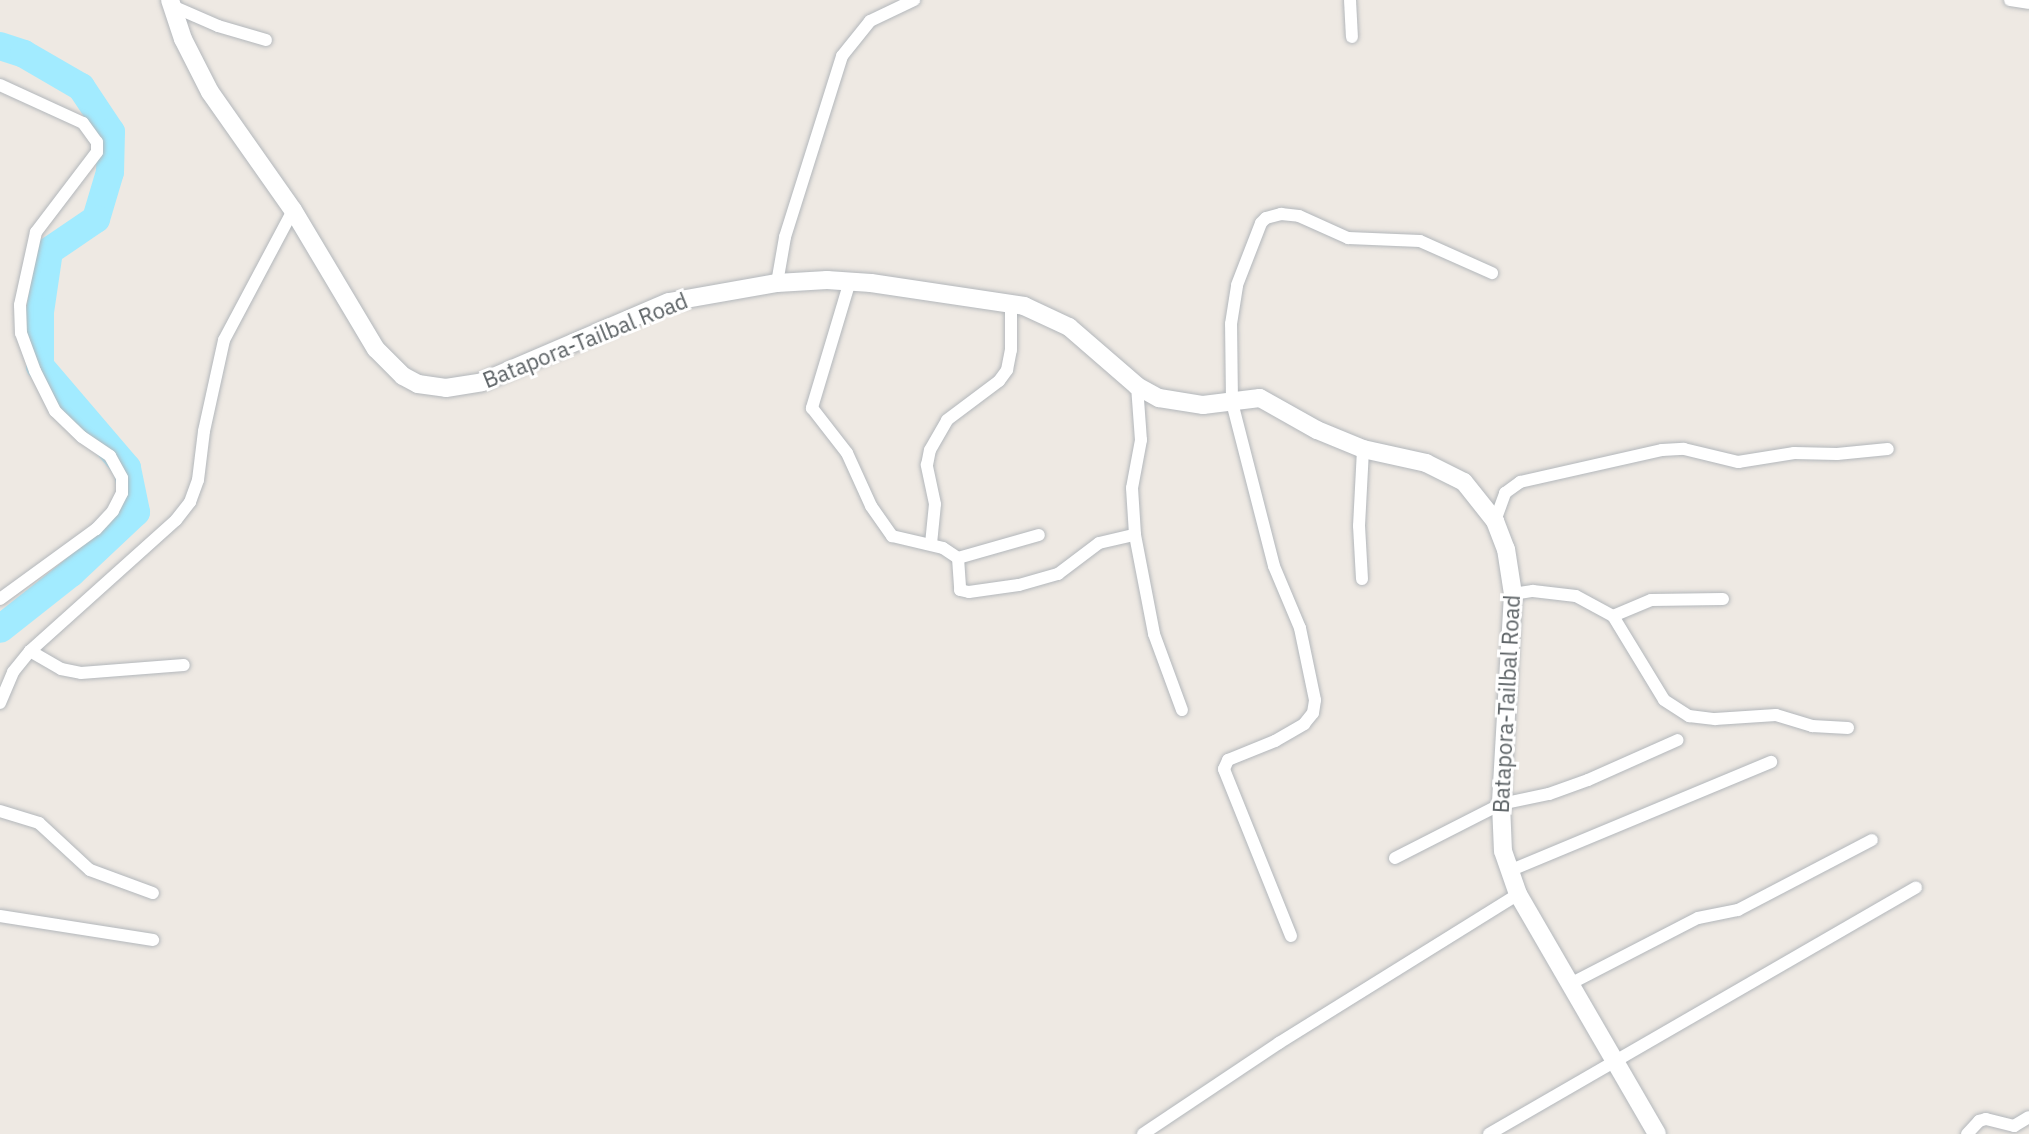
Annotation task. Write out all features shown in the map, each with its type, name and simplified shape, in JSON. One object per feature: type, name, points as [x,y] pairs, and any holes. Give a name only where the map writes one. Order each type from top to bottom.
[{"type":"main road","name":"Batapora-Tailbal Road","points":[[170,3],[210,92],[293,210],[376,349],[403,376],[433,388],[465,387],[482,382],[669,302],[777,283],[850,281],[1011,304],[1048,315],[1069,327],[1137,386],[1159,398],[1179,403],[1232,402],[1249,398],[1271,401],[1317,430],[1363,449],[1426,463],[1464,482],[1495,521],[1506,549],[1513,594],[1501,804],[1501,840],[1509,871],[1518,894],[1568,985],[1657,1134]]},
{"type":"street","points":[[777,283],[785,237],[842,56],[870,21],[914,0]]},
{"type":"street","points":[[1350,0],[1352,37]]},
{"type":"street","points":[[2010,0],[2029,3]]},
{"type":"street","points":[[170,3],[218,26],[266,40]]},
{"type":"street","points":[[0,85],[83,123],[97,142],[97,152],[36,232],[20,305],[21,333],[55,411],[82,437],[110,456],[122,478],[122,493],[113,511],[96,529],[0,599]]},
{"type":"street","points":[[0,703],[13,672],[30,651],[176,520],[190,502],[198,480],[204,431],[224,340],[293,210]]},
{"type":"street","points":[[1291,936],[1225,764],[1304,724],[1313,713],[1314,685],[1300,628],[1274,566],[1232,402],[1232,302],[1266,218],[1281,214],[1299,216],[1348,238],[1420,241],[1492,273]]},
{"type":"street","points":[[850,281],[812,408],[847,453],[871,506],[892,536],[931,544],[958,558],[1039,535]]},
{"type":"street","points":[[931,544],[935,504],[927,465],[930,450],[947,420],[999,381],[1007,370],[1011,350],[1011,304]]},
{"type":"street","points":[[1137,386],[1141,440],[1132,488],[1135,535],[1154,634],[1182,710]]},
{"type":"street","points":[[1362,579],[1359,526],[1363,449]]},
{"type":"street","points":[[1495,521],[1505,493],[1520,482],[1662,450],[1684,449],[1738,462],[1794,453],[1846,454],[1888,449]]},
{"type":"street","points":[[958,558],[960,590],[969,592],[1019,585],[1058,574],[1099,543],[1135,535]]},
{"type":"street","points":[[1513,594],[1533,591],[1576,596],[1595,603],[1613,616],[1664,700],[1689,716],[1715,719],[1776,715],[1812,726],[1848,728]]},
{"type":"street","points":[[1613,616],[1651,600],[1723,599]]},
{"type":"street","points":[[30,651],[61,669],[81,673],[184,665]]},
{"type":"street","points":[[1395,858],[1501,804],[1549,794],[1588,780],[1678,740]]},
{"type":"street","points":[[1509,871],[1771,762]]},
{"type":"street","points":[[0,811],[39,823],[90,870],[153,893]]},
{"type":"street","points":[[1568,985],[1698,918],[1738,910],[1872,840]]},
{"type":"street","points":[[1489,1134],[1916,887]]},
{"type":"street","points":[[1143,1134],[1279,1043],[1518,894]]},
{"type":"street","points":[[0,916],[153,940]]},
{"type":"street","points":[[1967,1134],[1979,1121],[1986,1119],[2014,1126],[2029,1117]]},
{"type":"waterway","points":[[0,46],[24,54],[81,87],[111,132],[110,172],[96,219],[49,251],[40,312],[40,366],[127,468],[136,512],[71,573],[0,629]]}]
